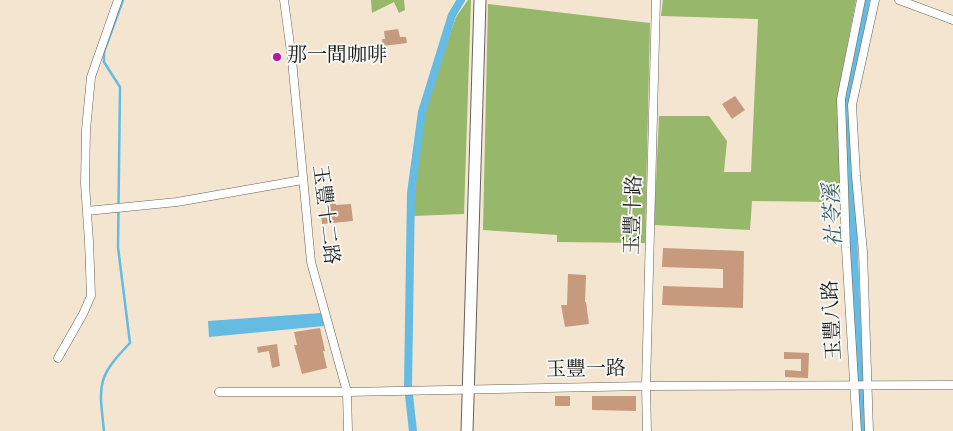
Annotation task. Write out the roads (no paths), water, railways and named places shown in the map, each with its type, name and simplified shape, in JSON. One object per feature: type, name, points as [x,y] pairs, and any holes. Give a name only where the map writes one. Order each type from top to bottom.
[{"type":"main road","points":[[467,431],[480,0]]},
{"type":"street","points":[[58,358],[83,314],[90,296],[85,184],[86,130],[91,77],[118,0]]},
{"type":"street","name":"玉豐十二路","points":[[284,0],[292,60],[311,262],[346,392],[348,431]]},
{"type":"street","name":"玉豐十路","points":[[647,431],[646,386],[656,0]]},
{"type":"street","name":"玉豐八路","points":[[857,431],[861,386],[846,248],[840,98],[861,0]]},
{"type":"street","points":[[869,431],[861,386],[862,252],[852,105],[874,0]]},
{"type":"street","points":[[899,0],[953,20]]},
{"type":"street","points":[[87,211],[177,202],[302,180]]},
{"type":"street","name":"玉豐一路","points":[[219,392],[346,392],[468,388],[646,386],[953,385]]},
{"type":"water","points":[[321,313],[324,326],[209,337],[208,321]]},
{"type":"waterway","points":[[104,431],[101,403],[102,383],[111,365],[130,343],[118,247],[120,87],[104,62],[104,52],[123,0]]},
{"type":"waterway","points":[[413,431],[408,386],[411,193],[422,112],[452,15],[461,0]]},
{"type":"waterway","name":"社苓溪","points":[[862,431],[847,103],[866,0]]},
{"type":"place","name":"那一間咖啡","points":[[277,57]]}]
